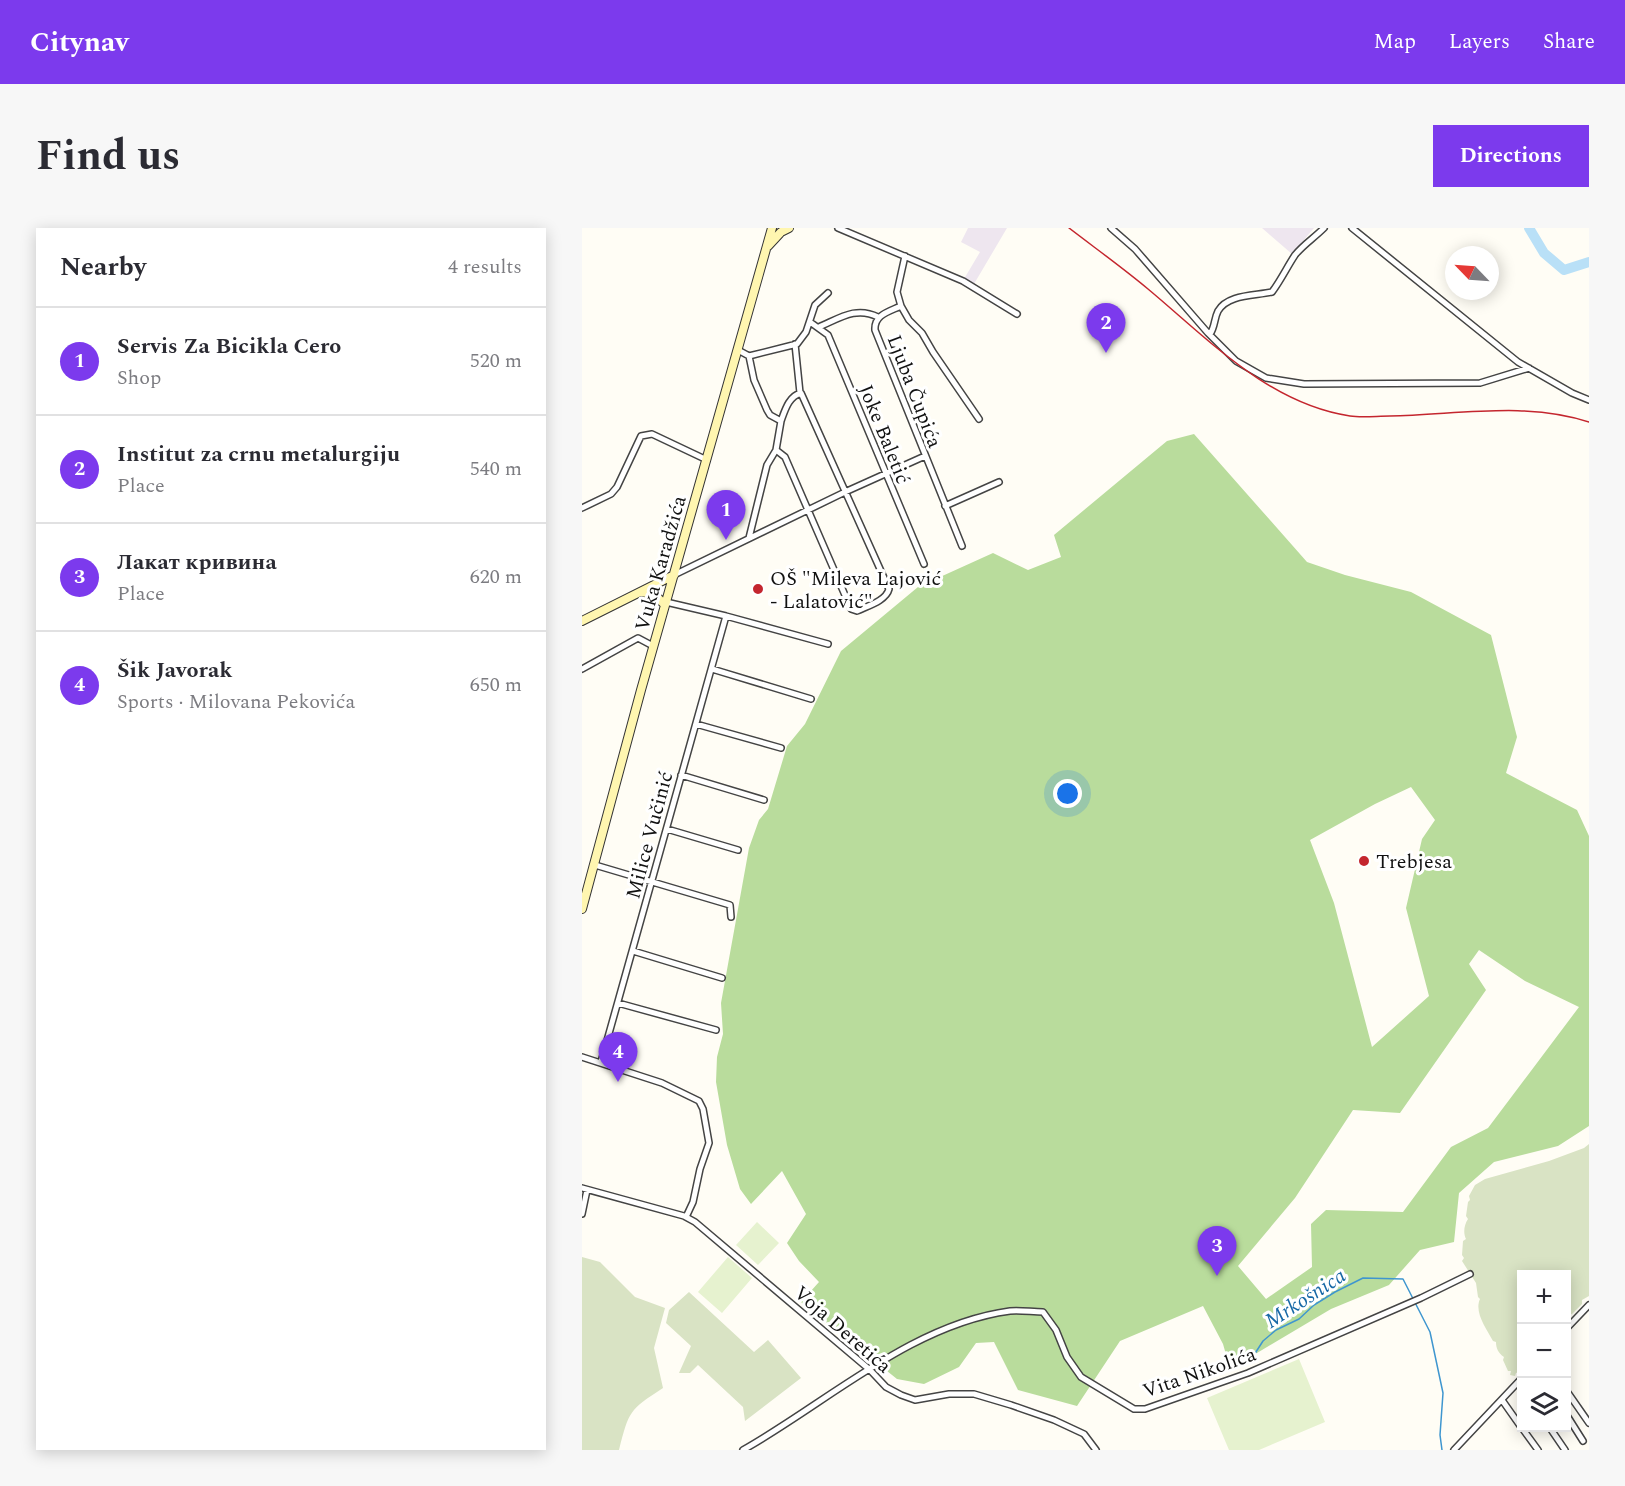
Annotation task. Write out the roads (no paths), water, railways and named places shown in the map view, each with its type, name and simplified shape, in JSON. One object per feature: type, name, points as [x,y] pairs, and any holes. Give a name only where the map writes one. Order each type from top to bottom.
[{"type":"street","name":"Vuka Karadžića","points":[[582,909],[665,603],[767,247],[770,228]]},
{"type":"street","points":[[767,247],[781,232],[789,228]]},
{"type":"street","points":[[838,228],[963,281],[1017,314]]},
{"type":"street","points":[[1111,228],[1135,249],[1159,279],[1236,361],[1266,378],[1304,384],[1479,383],[1529,368]]},
{"type":"street","points":[[1210,334],[1221,306],[1232,300],[1272,292],[1283,278],[1294,256],[1306,242],[1324,228]]},
{"type":"street","points":[[1352,228],[1518,362],[1572,393],[1589,400]]},
{"type":"street","name":"Ljuba Čupića","points":[[904,256],[897,292],[901,306],[878,317],[875,321],[875,330],[962,546]]},
{"type":"street","points":[[738,350],[749,356],[795,344],[806,332],[814,305],[828,293]]},
{"type":"street","points":[[901,306],[909,320],[922,333],[979,419]]},
{"type":"street","points":[[819,327],[855,312],[868,312],[878,317]]},
{"type":"street","name":"Joke Baletić","points":[[810,322],[828,335],[885,476],[924,564]]},
{"type":"street","points":[[776,450],[785,457],[851,609],[857,611],[888,594],[889,589],[800,393],[795,344]]},
{"type":"street","points":[[749,356],[754,380],[767,410],[770,416],[781,421]]},
{"type":"street","points":[[749,538],[767,465],[776,450],[781,421],[794,395],[800,393]]},
{"type":"street","points":[[582,508],[610,494],[617,487],[641,436],[652,434],[707,460]]},
{"type":"street","points":[[582,621],[809,509],[925,456]]},
{"type":"street","points":[[945,506],[999,482]]},
{"type":"street","points":[[640,591],[654,594],[665,603],[726,616],[828,645]]},
{"type":"street","name":"Milice Vučinić","points":[[602,1062],[726,616]]},
{"type":"street","points":[[582,669],[638,638],[653,646]]},
{"type":"street","points":[[712,669],[811,699]]},
{"type":"street","points":[[696,724],[781,748]]},
{"type":"street","points":[[681,776],[764,800]]},
{"type":"street","points":[[667,829],[738,849]]},
{"type":"street","points":[[595,865],[730,905],[731,917]]},
{"type":"street","points":[[633,951],[722,978]]},
{"type":"street","points":[[618,1003],[716,1030]]},
{"type":"street","points":[[582,1057],[662,1083],[699,1101],[709,1143],[700,1169],[693,1202],[686,1217]]},
{"type":"street","points":[[582,1214],[585,1189]]},
{"type":"street","name":"Voja Deretića","points":[[585,1189],[686,1217],[723,1245],[870,1370],[886,1387],[915,1400],[949,1394],[974,1394],[1011,1405],[1054,1420],[1084,1434],[1096,1450]]},
{"type":"street","name":"Vita Nikolića","points":[[870,1370],[902,1350],[958,1323],[1012,1311],[1043,1312],[1056,1330],[1067,1357],[1081,1377],[1134,1409],[1145,1409],[1248,1373],[1421,1298],[1470,1274]]},
{"type":"street","points":[[1571,1324],[1589,1305]]},
{"type":"street","points":[[743,1450],[870,1370]]},
{"type":"street","points":[[1454,1450],[1517,1386]]},
{"type":"street","points":[[1571,1397],[1589,1423]]},
{"type":"street","points":[[1502,1400],[1517,1420]]},
{"type":"street","points":[[1571,1422],[1583,1441]]},
{"type":"street","points":[[1525,1432],[1538,1450]]},
{"type":"street","points":[[1553,1432],[1564,1450]]},
{"type":"waterway","points":[[1529,228],[1544,253],[1564,270],[1589,262]]},
{"type":"waterway","name":"Mrkošnica","points":[[1232,1365],[1239,1365],[1254,1355],[1263,1341],[1276,1330],[1299,1319],[1314,1305],[1335,1292],[1363,1278],[1403,1279],[1430,1332],[1443,1393],[1440,1435],[1442,1450]]},
{"type":"railway","points":[[1069,228],[1138,281],[1241,367],[1266,384],[1321,409],[1359,417],[1491,411],[1541,412],[1589,422]]},
{"type":"place","name":"Institut za crnu metalurgiju","points":[[1106,353]]},
{"type":"place","name":"Servis Za Bicikla Cero","points":[[726,540]]},
{"type":"place","name":"OŠ \"Mileva Lajović - Lalatović\"","points":[[758,589]]},
{"type":"place","name":"Trebjesa","points":[[1364,861]]},
{"type":"place","name":"Šik Javorak","points":[[618,1082]]},
{"type":"place","name":"Лакат кривина","points":[[1217,1276]]}]
